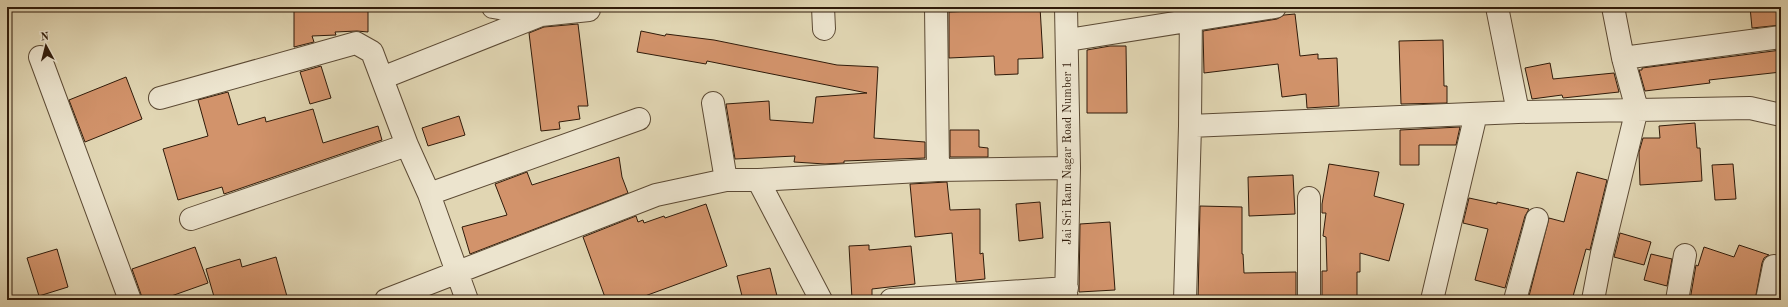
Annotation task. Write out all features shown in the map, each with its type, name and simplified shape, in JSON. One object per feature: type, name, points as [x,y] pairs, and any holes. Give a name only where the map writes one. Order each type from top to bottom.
[{"type":"street","points":[[493,7],[541,15],[589,10],[589,7]]},
{"type":"street","points":[[823,7],[824,29]]},
{"type":"street","points":[[936,7],[938,170]]},
{"type":"street","name":"Jai Sri Ram Nagar Road Number 1","points":[[1066,7],[1068,40],[1069,168],[1067,294]]},
{"type":"street","points":[[1068,40],[1191,14],[1275,7]]},
{"type":"street","points":[[1497,7],[1518,112]]},
{"type":"street","points":[[1593,300],[1602,253],[1637,109],[1623,58],[1613,7]]},
{"type":"street","points":[[1185,300],[1190,126],[1191,14]]},
{"type":"street","points":[[382,78],[541,15]]},
{"type":"street","points":[[1623,58],[1781,37]]},
{"type":"street","points":[[160,98],[356,44],[372,52],[406,146],[429,194],[467,300]]},
{"type":"street","points":[[40,57],[130,300]]},
{"type":"street","points":[[714,103],[726,180]]},
{"type":"street","points":[[1190,126],[1518,112],[1637,109],[1750,108],[1781,115]]},
{"type":"street","points":[[1432,300],[1476,114]]},
{"type":"street","points":[[429,194],[639,119]]},
{"type":"street","points":[[191,219],[406,146]]},
{"type":"street","points":[[386,300],[656,195],[726,180],[758,180],[938,170],[1069,168]]},
{"type":"street","points":[[758,180],[821,300]]},
{"type":"street","points":[[1309,198],[1309,300]]},
{"type":"street","points":[[1515,300],[1537,219]]},
{"type":"street","points":[[1677,300],[1685,256]]},
{"type":"street","points":[[1767,300],[1774,266]]},
{"type":"street","points":[[890,300],[1067,294]]},
{"type":"building","points":[[294,7],[368,7],[368,32],[335,32],[336,35],[312,36],[314,42],[294,47]]},
{"type":"building","points":[[993,7],[1040,7],[1043,58],[1018,59],[1018,74],[995,75],[994,56],[949,58],[949,12],[993,10]]},
{"type":"building","points":[[1750,7],[1781,7],[1781,25],[1752,28]]},
{"type":"building","points":[[1295,14],[1300,56],[1318,54],[1318,59],[1337,58],[1339,106],[1307,108],[1306,94],[1282,97],[1278,64],[1204,73],[1203,31],[1277,19],[1284,15]]},
{"type":"building","points":[[578,24],[588,106],[578,106],[580,119],[559,122],[560,129],[541,131],[529,33],[544,27]]},
{"type":"building","points":[[641,31],[665,36],[666,34],[714,40],[837,65],[878,67],[874,138],[925,142],[925,158],[844,161],[844,163],[825,164],[794,162],[795,156],[735,159],[726,104],[769,101],[770,120],[813,123],[816,97],[867,93],[707,61],[706,64],[637,52]]},
{"type":"building","points":[[1443,40],[1444,86],[1447,86],[1447,103],[1401,104],[1399,41]]},
{"type":"building","points":[[1110,46],[1126,46],[1127,113],[1087,113],[1087,50]]},
{"type":"building","points":[[1781,50],[1781,72],[1709,80],[1710,83],[1645,91],[1639,70],[1642,70],[1642,68]]},
{"type":"building","points":[[1550,63],[1553,79],[1614,73],[1619,92],[1563,98],[1562,95],[1532,99],[1525,68]]},
{"type":"building","points":[[321,66],[331,98],[310,104],[300,72]]},
{"type":"building","points":[[126,77],[142,119],[85,142],[69,100]]},
{"type":"building","points":[[228,92],[238,125],[265,117],[266,122],[313,109],[323,143],[378,126],[382,140],[224,194],[222,187],[178,200],[163,149],[208,136],[198,100]]},
{"type":"building","points":[[459,116],[465,135],[428,146],[422,128]]},
{"type":"building","points":[[1695,123],[1697,148],[1700,148],[1702,181],[1640,185],[1639,152],[1643,138],[1660,138],[1659,126]]},
{"type":"building","points":[[1460,127],[1456,145],[1419,145],[1419,165],[1400,165],[1400,130]]},
{"type":"building","points":[[950,130],[979,130],[979,147],[988,148],[988,157],[950,157]]},
{"type":"building","points":[[619,157],[622,177],[628,193],[470,254],[462,227],[507,215],[495,184],[527,172],[532,185]]},
{"type":"building","points":[[1329,164],[1379,172],[1374,196],[1404,204],[1389,261],[1360,253],[1360,272],[1357,272],[1357,299],[1322,299],[1322,271],[1327,271],[1326,237],[1323,236],[1326,213],[1322,213],[1322,204]]},
{"type":"building","points":[[1733,164],[1736,199],[1715,200],[1712,165]]},
{"type":"building","points":[[1577,172],[1607,180],[1590,250],[1586,249],[1572,300],[1528,300],[1549,218],[1564,222]]},
{"type":"building","points":[[1293,175],[1295,214],[1249,216],[1248,177]]},
{"type":"building","points":[[947,182],[950,210],[980,209],[980,254],[983,253],[985,279],[956,282],[952,233],[915,237],[910,184]]},
{"type":"building","points":[[1469,198],[1529,209],[1525,216],[1505,288],[1475,280],[1488,229],[1463,223]]},
{"type":"building","points":[[1040,202],[1043,238],[1019,241],[1016,204]]},
{"type":"building","points":[[706,204],[727,266],[634,300],[606,300],[583,237],[636,216],[638,222],[643,220],[644,223],[664,216],[665,218]]},
{"type":"building","points":[[1200,206],[1242,207],[1242,254],[1244,273],[1296,272],[1296,300],[1198,300]]},
{"type":"building","points":[[1110,222],[1115,290],[1079,292],[1080,224]]},
{"type":"building","points":[[1620,233],[1651,242],[1644,265],[1614,257]]},
{"type":"building","points":[[869,245],[869,250],[911,246],[915,284],[872,289],[872,297],[852,299],[849,246]]},
{"type":"building","points":[[1739,245],[1769,255],[1764,258],[1762,263],[1755,300],[1690,300],[1696,265],[1698,266],[1704,247],[1734,257]]},
{"type":"building","points":[[195,247],[208,283],[160,300],[143,300],[132,269]]},
{"type":"building","points":[[57,249],[68,287],[39,296],[27,258]]},
{"type":"building","points":[[1651,254],[1672,259],[1667,286],[1644,280]]},
{"type":"building","points":[[276,257],[288,300],[215,300],[206,269],[240,259],[242,267]]},
{"type":"building","points":[[770,268],[778,300],[743,300],[737,276]]}]
